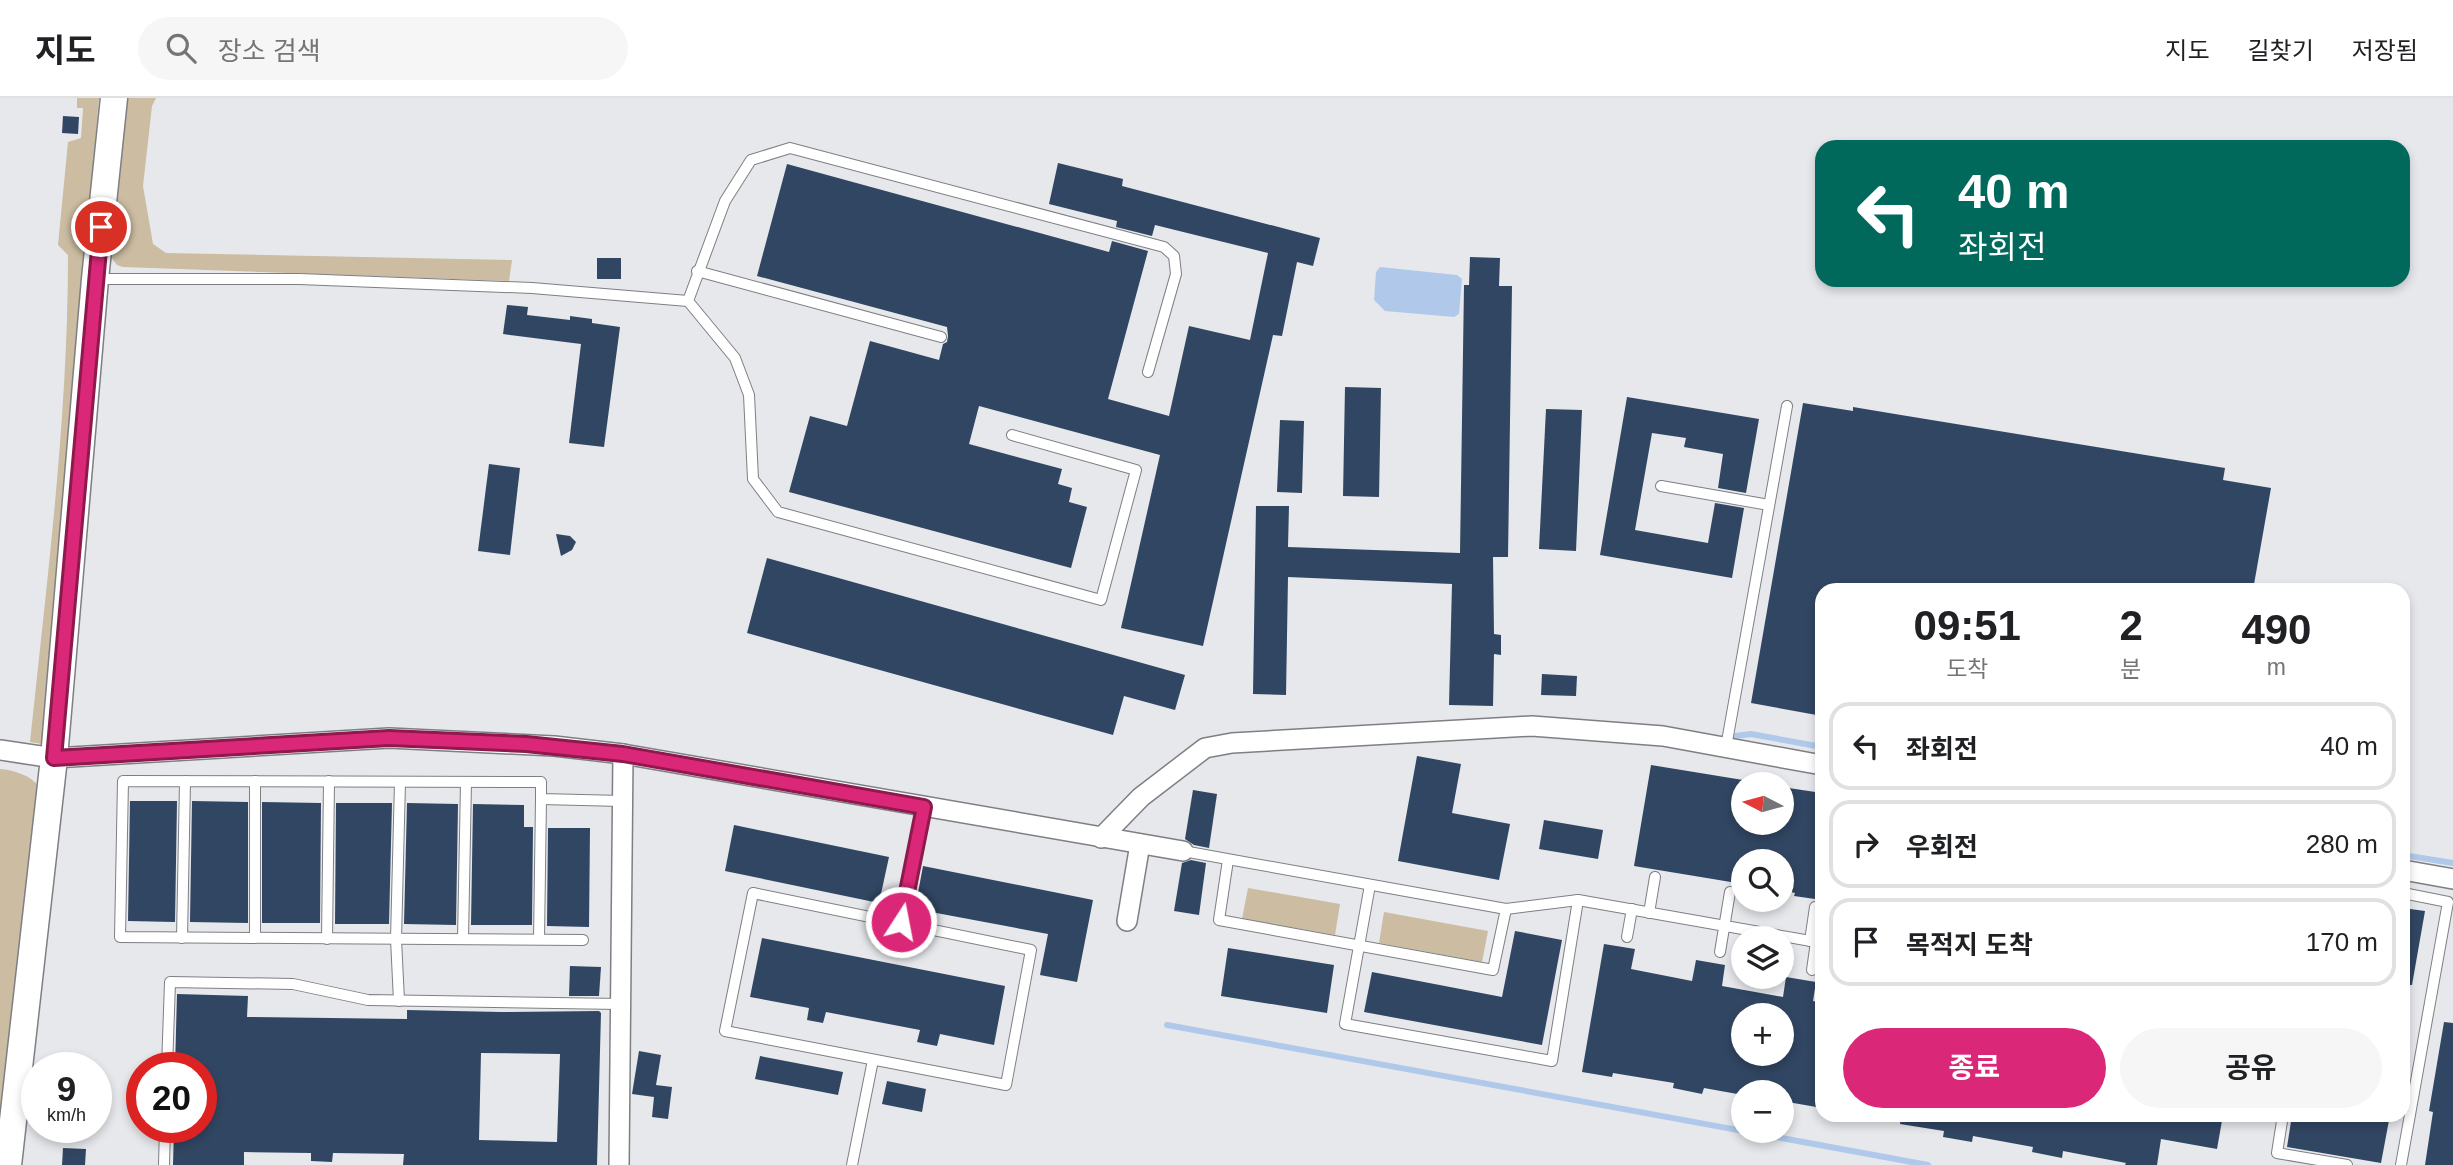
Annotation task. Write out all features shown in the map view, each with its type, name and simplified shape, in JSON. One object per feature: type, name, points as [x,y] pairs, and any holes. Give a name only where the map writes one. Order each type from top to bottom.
[{"type":"main road","points":[[8,1165],[54,758],[95,279],[114,98]]},
{"type":"street","points":[[1101,838],[1141,797],[1205,748],[1232,743],[1532,726],[1629,732],[1815,764]]},
{"type":"street","points":[[0,750],[54,758],[389,738],[554,746],[623,754],[1183,851]]},
{"type":"street","points":[[619,1165],[623,754]]},
{"type":"street","points":[[1127,921],[1140,844]]},
{"type":"street","points":[[2410,871],[2453,879]]},
{"type":"lane","points":[[688,300],[725,201],[751,160],[790,148],[1164,247],[1174,256],[1176,274],[1148,372]]},
{"type":"lane","points":[[697,271],[941,337]]},
{"type":"lane","points":[[95,279],[299,279],[532,288],[688,300],[735,358],[749,395],[753,479],[778,512],[1101,600],[1136,470],[1012,435]]},
{"type":"lane","points":[[1726,747],[1787,406]]},
{"type":"lane","points":[[1661,486],[1769,505]]},
{"type":"lane","points":[[539,939],[541,782],[123,781],[120,937],[583,940]]},
{"type":"lane","points":[[182,938],[185,781]]},
{"type":"lane","points":[[255,781],[255,938]]},
{"type":"lane","points":[[327,939],[329,782]]},
{"type":"lane","points":[[399,1001],[396,939],[400,782]]},
{"type":"lane","points":[[463,939],[466,782]]},
{"type":"lane","points":[[541,799],[622,801]]},
{"type":"lane","points":[[901,922],[924,807]]},
{"type":"lane","points":[[1183,851],[1506,909],[1578,900],[1815,942]]},
{"type":"lane","points":[[1228,860],[1219,920],[1493,970],[1506,909]]},
{"type":"lane","points":[[1649,913],[1655,877]]},
{"type":"lane","points":[[1370,885],[1345,1024],[1552,1061],[1578,900]]},
{"type":"lane","points":[[1720,952],[1730,892]]},
{"type":"lane","points":[[753,893],[901,922],[1031,950],[1006,1085],[725,1031],[753,893]]},
{"type":"lane","points":[[2410,894],[2448,902],[2410,1115]]},
{"type":"lane","points":[[1627,937],[1632,909]]},
{"type":"lane","points":[[1812,970],[1815,949]]},
{"type":"lane","points":[[168,1052],[170,982],[293,984],[368,1000],[620,1004]]},
{"type":"lane","points":[[852,1165],[873,1060]]},
{"type":"lane","points":[[2282,1122],[2277,1153],[2347,1165]]},
{"type":"lane","points":[[2401,1165],[2409,1122]]},
{"type":"lane","points":[[164,1165],[165,1143]]},
{"type":"shaded area","points":[[77,98],[99,98],[42,744],[30,742],[64,377],[68,255],[58,245],[68,142],[81,138],[83,108],[77,108]]},
{"type":"shaded area","points":[[127,98],[156,98],[152,106],[143,186],[153,244],[166,253],[512,260],[509,281],[117,265],[111,257]]},
{"type":"shaded area","points":[[0,769],[21,774],[39,787],[0,1126]]},
{"type":"shaded area","points":[[1248,888],[1340,904],[1335,935],[1242,919]]},
{"type":"shaded area","points":[[1384,912],[1488,931],[1482,962],[1379,943]]},
{"type":"water","points":[[1380,267],[1457,275],[1462,279],[1459,314],[1454,317],[1385,311],[1374,300],[1376,272]]},
{"type":"building","points":[[63,116],[79,117],[78,134],[62,133]]},
{"type":"building","points":[[1058,163],[1123,179],[1122,186],[1320,238],[1313,266],[1297,262],[1282,336],[1273,335],[1203,646],[1121,628],[1160,455],[979,406],[969,444],[1062,469],[1058,484],[1072,488],[1069,502],[1087,507],[1071,568],[789,492],[810,416],[847,426],[870,341],[939,360],[948,336],[947,327],[757,276],[787,164],[1109,252],[1112,241],[1148,251],[1108,399],[1169,416],[1189,326],[1250,340],[1268,253],[1155,225],[1152,236],[1116,227],[1117,221],[1049,204]]},
{"type":"building","points":[[1470,257],[1500,258],[1499,286],[1512,286],[1508,557],[1493,557],[1494,634],[1501,635],[1501,655],[1494,654],[1493,706],[1449,705],[1452,584],[1288,577],[1286,695],[1253,694],[1256,506],[1289,506],[1288,547],[1460,553],[1464,285],[1469,285]]},
{"type":"building","points":[[597,258],[621,258],[621,279],[597,279]]},
{"type":"building","points":[[507,305],[528,307],[527,315],[570,320],[570,316],[592,319],[592,323],[620,327],[604,447],[569,443],[581,344],[503,334]]},
{"type":"building","points":[[1345,387],[1381,388],[1379,497],[1343,496]]},
{"type":"building","points":[[1627,397],[1759,419],[1746,493],[1718,488],[1723,454],[1684,447],[1686,438],[1652,433],[1635,530],[1708,543],[1715,503],[1744,508],[1732,578],[1600,555]]},
{"type":"building","points":[[1803,403],[1853,411],[1853,407],[2225,468],[2223,480],[2271,488],[2254,583],[1815,583],[1815,715],[1751,703]]},
{"type":"building","points":[[1546,409],[1582,410],[1576,551],[1539,549]]},
{"type":"building","points":[[1280,420],[1304,421],[1302,493],[1277,492]]},
{"type":"building","points":[[489,464],[520,468],[510,555],[478,551]]},
{"type":"building","points":[[556,534],[570,536],[576,542],[572,550],[561,556]]},
{"type":"building","points":[[767,558],[1185,675],[1175,710],[1124,696],[1113,735],[747,633]]},
{"type":"building","points":[[1542,674],[1577,676],[1576,696],[1541,695]]},
{"type":"building","points":[[1417,756],[1461,764],[1452,813],[1510,824],[1499,880],[1398,861]]},
{"type":"building","points":[[1651,765],[1731,778],[1731,835],[1794,835],[1794,789],[1815,792],[1815,899],[1794,896],[1794,849],[1731,849],[1731,882],[1634,866]]},
{"type":"building","points":[[1193,790],[1217,794],[1209,848],[1194,845],[1185,839]]},
{"type":"building","points":[[130,801],[177,801],[175,922],[128,921]]},
{"type":"building","points":[[192,801],[248,802],[248,923],[190,922]]},
{"type":"building","points":[[262,802],[321,803],[320,923],[262,923]]},
{"type":"building","points":[[336,803],[392,803],[389,924],[335,924]]},
{"type":"building","points":[[407,803],[458,804],[456,925],[404,924]]},
{"type":"building","points":[[473,804],[524,805],[524,827],[533,827],[532,925],[471,925]]},
{"type":"building","points":[[1544,820],[1603,830],[1598,859],[1539,849]]},
{"type":"building","points":[[734,825],[889,857],[879,903],[725,871]]},
{"type":"building","points":[[548,828],[590,828],[589,927],[547,926]]},
{"type":"building","points":[[1191,860],[1206,863],[1199,915],[1174,911],[1182,863]]},
{"type":"building","points":[[923,866],[1093,900],[1077,982],[1040,975],[1048,934],[915,909]]},
{"type":"building","points":[[2410,909],[2425,911],[2410,985]]},
{"type":"building","points":[[1515,931],[1562,940],[1542,1045],[1364,1012],[1372,972],[1502,997]]},
{"type":"building","points":[[762,938],[1005,986],[994,1045],[940,1034],[937,1046],[917,1042],[920,1030],[826,1012],[823,1023],[807,1020],[809,1008],[750,997]]},
{"type":"building","points":[[1604,944],[1635,949],[1631,969],[1692,981],[1696,960],[1725,965],[1722,986],[1731,989],[1783,997],[1784,989],[1794,989],[1794,978],[1815,982],[1815,1107],[1794,1103],[1794,1080],[1731,1080],[1731,1093],[1704,1088],[1702,1094],[1673,1088],[1674,1083],[1613,1073],[1612,1077],[1582,1072]]},
{"type":"building","points":[[1228,948],[1334,965],[1327,1013],[1221,996]]},
{"type":"building","points":[[570,966],[601,967],[599,996],[569,996]]},
{"type":"building","points":[[177,994],[248,996],[247,1017],[407,1019],[407,1010],[601,1013],[597,1165],[403,1165],[404,1154],[333,1153],[332,1162],[311,1161],[311,1153],[244,1152],[244,1165],[173,1165],[174,1143],[217,1143],[217,1052],[175,1052]],"holes":[[[481,1053],[560,1054],[557,1142],[479,1140]]]},
{"type":"building","points":[[2444,1022],[2453,1023],[2453,1165],[2425,1165],[2433,1112],[2429,1111]]},
{"type":"building","points":[[639,1051],[661,1055],[656,1085],[672,1087],[668,1119],[652,1117],[654,1097],[632,1094]]},
{"type":"building","points":[[760,1056],[843,1072],[838,1095],[755,1079]]},
{"type":"building","points":[[887,1081],[926,1089],[922,1112],[882,1104]]},
{"type":"building","points":[[2222,1122],[2217,1149],[2161,1139],[2157,1165],[2125,1165],[2126,1163],[2063,1151],[2062,1158],[2032,1152],[2033,1147],[1973,1136],[1972,1142],[1943,1137],[1944,1131],[1900,1124]]},
{"type":"building","points":[[2291,1122],[2389,1122],[2381,1163],[2287,1147]]},
{"type":"building","points":[[63,1148],[86,1149],[85,1165],[62,1165]]},
{"type":"waterway","points":[[1735,736],[1751,734],[1815,746]]},
{"type":"waterway","points":[[2410,856],[2453,863]]},
{"type":"waterway","points":[[1167,1025],[1928,1165]]},
{"type":"route","points":[[101,227],[54,758],[389,738],[526,744],[623,754],[924,807],[901,922]]}]
